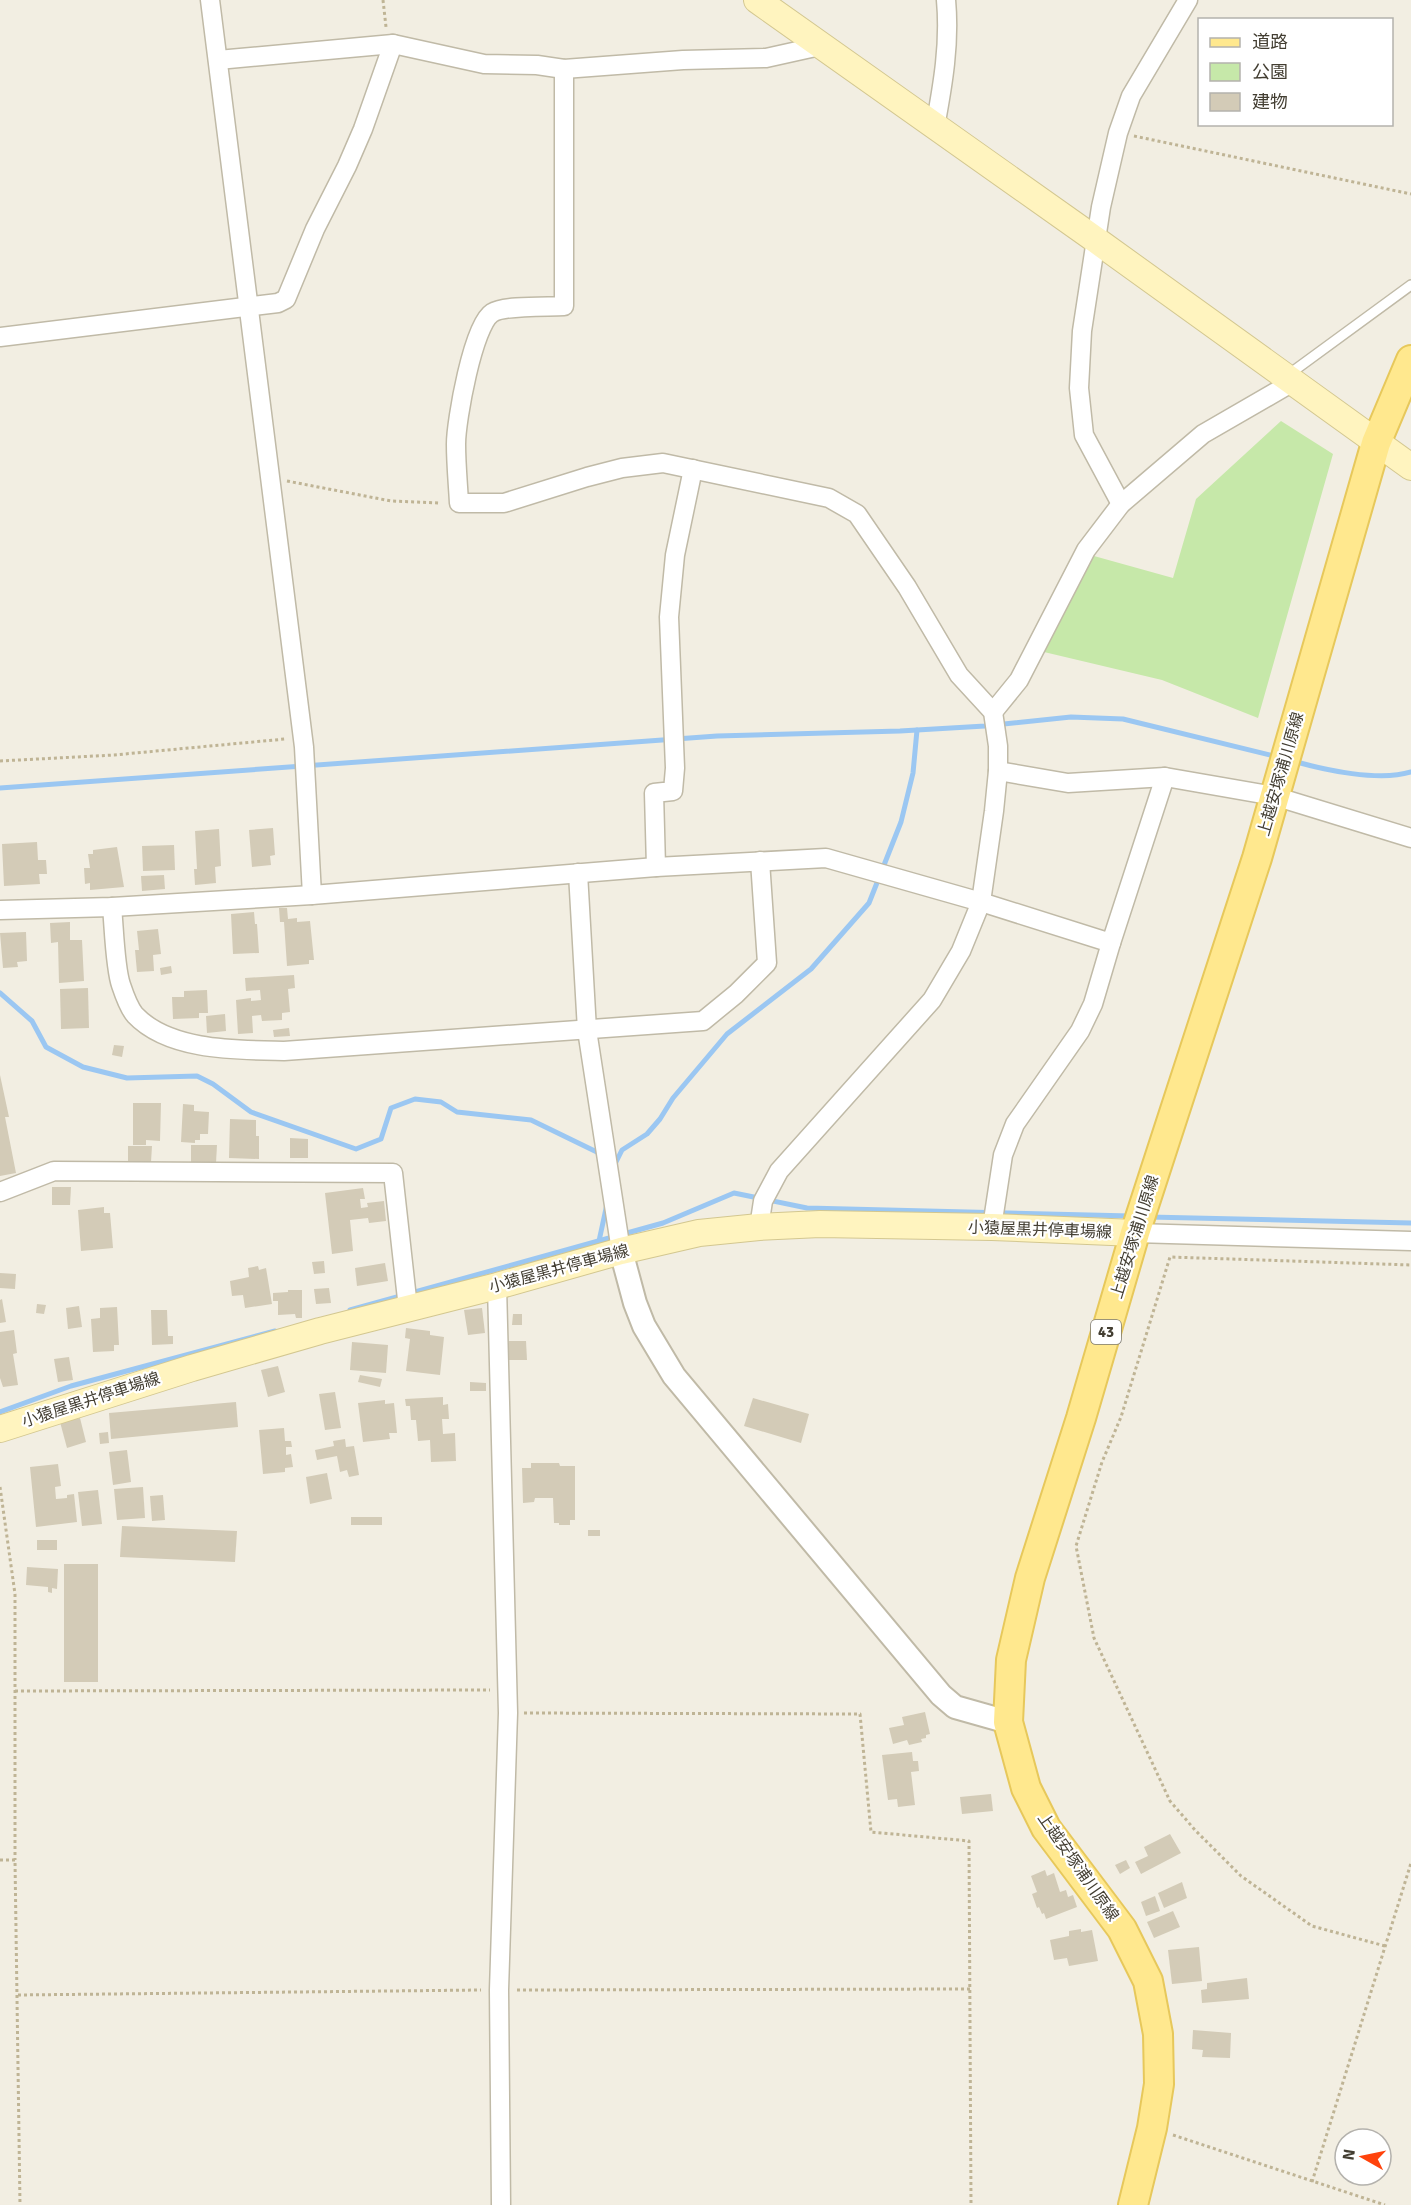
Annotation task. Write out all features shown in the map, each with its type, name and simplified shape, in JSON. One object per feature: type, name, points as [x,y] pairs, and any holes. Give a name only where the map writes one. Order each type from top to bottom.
[{"type":"main road","points":[[757,0],[1411,467]]},
{"type":"main road","name":"上越安塚浦川原線","points":[[1133,2205],[1152,2128],[1159,2084],[1158,2034],[1148,1981],[1122,1929],[1046,1828],[1026,1788],[1008,1722],[1011,1660],[1018,1621],[1030,1578],[1081,1418],[1135,1233],[1257,858],[1376,443],[1411,360]]},
{"type":"main road","name":"小猿屋黒井停車場線","points":[[0,1429],[192,1368],[408,1308],[497,1287],[621,1251],[699,1233],[820,1224],[992,1227],[1135,1233]]},
{"type":"street","points":[[210,0],[303,743],[308,796],[312,895]]},
{"type":"street","points":[[935,127],[947,53],[946,0]]},
{"type":"street","points":[[1122,504],[1084,435],[1079,388],[1082,332],[1109,166],[1118,133],[1131,96],[1188,0]]},
{"type":"street","points":[[218,60],[390,44],[484,64],[564,69],[683,60],[766,58],[820,46]]},
{"type":"street","points":[[0,337],[278,303],[286,298],[315,229],[363,129],[390,44]]},
{"type":"street","points":[[564,69],[564,306],[507,308],[491,313],[481,325],[472,349],[456,441],[459,503],[504,503],[622,468],[663,463],[829,498],[857,514],[907,587],[959,675],[993,712],[998,746],[998,771],[981,902],[962,951],[932,1000],[779,1171],[763,1201],[759,1227]]},
{"type":"street","points":[[993,712],[1019,680],[1086,550],[1122,504],[1203,434],[1289,379]]},
{"type":"street","points":[[656,867],[654,793],[673,791],[675,768],[669,616],[675,555],[693,469]]},
{"type":"street","points":[[998,771],[1068,783],[1165,777],[1274,796],[1411,838]]},
{"type":"street","points":[[992,1227],[1003,1155],[1015,1124],[1080,1031],[1093,1004],[1165,777]]},
{"type":"street","points":[[0,910],[112,907],[312,895],[656,867],[826,858],[981,902],[1111,943]]},
{"type":"street","points":[[112,907],[120,983],[133,1014],[160,1034],[201,1046],[284,1051],[587,1030],[703,1021],[736,994],[767,963],[760,861]]},
{"type":"street","points":[[578,873],[587,1030],[621,1251],[635,1304],[644,1326],[674,1376],[941,1695],[955,1707],[1008,1722]]},
{"type":"street","points":[[0,1192],[54,1171],[393,1173],[408,1308]]},
{"type":"street","points":[[1135,1233],[1411,1242]]},
{"type":"street","points":[[497,1287],[508,1713],[500,1990],[501,2205]]},
{"type":"lane","points":[[1289,379],[1411,285]]},
{"type":"path","points":[[383,0],[390,44]]},
{"type":"path","points":[[1118,133],[1411,194]]},
{"type":"path","points":[[270,479],[391,501],[459,503]]},
{"type":"path","points":[[0,761],[303,743]]},
{"type":"path","points":[[1385,1946],[1312,1926],[1241,1876],[1170,1801],[1094,1638],[1076,1546],[1102,1462],[1121,1417],[1170,1257],[1411,1265]]},
{"type":"path","points":[[0,1487],[15,1594],[15,1860],[20,2205]]},
{"type":"path","points":[[15,1692],[507,1690]]},
{"type":"path","points":[[508,1713],[860,1714],[871,1832],[969,1841],[971,2205]]},
{"type":"path","points":[[0,1860],[15,1860]]},
{"type":"path","points":[[1312,2182],[1411,1863]]},
{"type":"path","points":[[18,1995],[500,1990],[970,1989]]},
{"type":"path","points":[[1152,2128],[1385,2205]]},
{"type":"green space","points":[[1281,421],[1333,454],[1258,718],[1162,680],[1044,652],[1094,556],[1173,578],[1196,499]]},
{"type":"building","points":[[273,828],[275,855],[270,856],[271,865],[252,867],[249,830]]},
{"type":"building","points":[[219,829],[221,866],[215,867],[216,883],[195,885],[194,869],[197,869],[195,831]]},
{"type":"building","points":[[37,842],[38,860],[46,860],[47,874],[39,874],[40,884],[4,886],[2,844]]},
{"type":"building","points":[[174,845],[175,870],[143,871],[142,846]]},
{"type":"building","points":[[117,847],[124,887],[90,890],[90,883],[85,884],[84,868],[90,868],[88,854],[93,854],[93,850]]},
{"type":"building","points":[[164,875],[165,889],[142,891],[141,876]]},
{"type":"building","points":[[279,908],[287,908],[288,919],[297,918],[297,922],[310,921],[314,960],[309,960],[309,964],[287,966],[284,922],[280,922]]},
{"type":"building","points":[[254,912],[259,953],[233,954],[231,914]]},
{"type":"building","points":[[70,922],[70,940],[82,940],[84,981],[59,983],[58,942],[51,943],[50,923]]},
{"type":"building","points":[[158,929],[161,954],[153,955],[154,971],[137,972],[135,950],[139,950],[137,931]]},
{"type":"building","points":[[26,932],[27,961],[17,962],[18,967],[3,968],[0,933]]},
{"type":"building","points":[[171,966],[172,973],[161,975],[160,968]]},
{"type":"building","points":[[294,975],[295,988],[288,989],[290,1012],[282,1013],[282,1020],[262,1021],[261,1015],[252,1016],[253,1033],[238,1034],[236,1000],[251,998],[251,1001],[261,1000],[260,990],[246,991],[245,978]]},
{"type":"building","points":[[88,988],[89,1028],[61,1029],[60,989]]},
{"type":"building","points":[[207,990],[208,1013],[199,1013],[199,1018],[173,1019],[172,997],[184,997],[184,991]]},
{"type":"building","points":[[225,1014],[226,1031],[207,1033],[206,1016]]},
{"type":"building","points":[[289,1028],[290,1036],[274,1037],[273,1030]]},
{"type":"building","points":[[114,1045],[124,1046],[122,1057],[112,1055]]},
{"type":"building","points":[[0,1075],[9,1117],[5,1117],[16,1173],[0,1176]]},
{"type":"building","points":[[133,1103],[161,1103],[160,1141],[146,1140],[146,1145],[133,1145]]},
{"type":"building","points":[[183,1104],[194,1105],[194,1111],[209,1112],[208,1134],[200,1134],[200,1140],[195,1140],[195,1143],[181,1142]]},
{"type":"building","points":[[230,1119],[256,1120],[259,1159],[229,1158]]},
{"type":"building","points":[[290,1138],[308,1139],[308,1158],[290,1158]]},
{"type":"building","points":[[191,1145],[217,1145],[216,1163],[191,1163]]},
{"type":"building","points":[[128,1146],[152,1146],[151,1162],[128,1162]]},
{"type":"building","points":[[52,1187],[71,1187],[70,1205],[52,1205]]},
{"type":"building","points":[[363,1188],[365,1199],[360,1199],[361,1208],[368,1207],[367,1203],[384,1201],[386,1221],[369,1223],[368,1218],[350,1220],[353,1251],[332,1254],[325,1193]]},
{"type":"building","points":[[104,1207],[104,1213],[110,1213],[113,1248],[81,1251],[78,1210]]},
{"type":"building","points":[[324,1261],[325,1273],[314,1274],[312,1262]]},
{"type":"building","points":[[385,1263],[388,1281],[357,1286],[355,1268]]},
{"type":"building","points":[[258,1266],[259,1270],[266,1268],[272,1304],[245,1308],[243,1295],[232,1296],[230,1281],[249,1277],[248,1268]]},
{"type":"building","points":[[0,1273],[16,1274],[15,1289],[0,1288]]},
{"type":"building","points":[[329,1288],[331,1303],[316,1304],[314,1289]]},
{"type":"building","points":[[288,1290],[302,1290],[302,1318],[296,1318],[295,1314],[278,1315],[278,1301],[273,1301],[273,1293],[288,1292]]},
{"type":"building","points":[[2,1299],[6,1322],[0,1323],[0,1300]]},
{"type":"building","points":[[37,1304],[46,1305],[44,1314],[36,1313]]},
{"type":"building","points":[[79,1306],[82,1327],[68,1329],[66,1308]]},
{"type":"building","points":[[117,1307],[119,1345],[114,1345],[114,1351],[93,1352],[91,1319],[100,1318],[100,1308]]},
{"type":"building","points":[[482,1308],[485,1333],[468,1335],[464,1310]]},
{"type":"building","points":[[151,1310],[167,1310],[168,1336],[173,1336],[173,1344],[152,1345]]},
{"type":"building","points":[[513,1314],[522,1314],[522,1325],[512,1325]]},
{"type":"building","points":[[406,1328],[430,1331],[430,1335],[444,1337],[440,1375],[406,1371],[410,1339],[405,1338]]},
{"type":"building","points":[[14,1330],[17,1353],[13,1354],[18,1385],[3,1387],[0,1378],[0,1332]]},
{"type":"building","points":[[509,1341],[526,1341],[527,1360],[509,1360]]},
{"type":"building","points":[[352,1342],[388,1345],[386,1373],[350,1370]]},
{"type":"building","points":[[69,1357],[73,1380],[58,1382],[54,1359]]},
{"type":"building","points":[[278,1366],[285,1392],[268,1397],[261,1370]]},
{"type":"building","points":[[360,1375],[382,1379],[380,1387],[358,1382]]},
{"type":"building","points":[[470,1382],[486,1383],[486,1391],[470,1391]]},
{"type":"building","points":[[335,1392],[341,1428],[325,1430],[319,1394]]},
{"type":"building","points":[[443,1397],[443,1405],[448,1404],[449,1419],[442,1419],[443,1434],[455,1433],[456,1461],[431,1462],[430,1440],[418,1441],[416,1420],[411,1420],[410,1406],[406,1406],[405,1399]]},
{"type":"building","points":[[753,1398],[809,1414],[801,1443],[744,1426]]},
{"type":"building","points":[[385,1400],[385,1404],[394,1403],[397,1433],[389,1433],[390,1439],[363,1442],[358,1403]]},
{"type":"building","points":[[236,1402],[238,1427],[111,1439],[109,1413]]},
{"type":"building","points":[[80,1418],[86,1442],[67,1448],[60,1422]]},
{"type":"building","points":[[284,1428],[285,1441],[291,1441],[292,1447],[286,1447],[286,1455],[291,1454],[293,1467],[285,1468],[285,1472],[263,1474],[259,1430]]},
{"type":"building","points":[[108,1432],[109,1443],[100,1444],[99,1433]]},
{"type":"building","points":[[345,1439],[346,1447],[354,1446],[359,1475],[349,1477],[347,1470],[340,1472],[337,1456],[317,1460],[315,1450],[334,1446],[333,1441]]},
{"type":"building","points":[[127,1450],[131,1482],[113,1485],[109,1452]]},
{"type":"building","points":[[531,1463],[559,1463],[560,1466],[575,1466],[575,1520],[570,1520],[570,1525],[554,1523],[553,1498],[535,1498],[534,1502],[523,1503],[522,1468],[531,1468]]},
{"type":"building","points":[[58,1464],[61,1486],[55,1487],[56,1499],[67,1498],[67,1495],[74,1494],[77,1522],[36,1527],[30,1467]]},
{"type":"building","points":[[327,1473],[332,1499],[310,1504],[306,1477]]},
{"type":"building","points":[[143,1487],[145,1518],[117,1520],[114,1489]]},
{"type":"building","points":[[98,1490],[102,1524],[82,1526],[78,1492]]},
{"type":"building","points":[[163,1495],[165,1520],[152,1521],[150,1496]]},
{"type":"building","points":[[351,1517],[382,1517],[382,1525],[351,1525]]},
{"type":"building","points":[[122,1526],[237,1531],[235,1562],[120,1557]]},
{"type":"building","points":[[588,1530],[600,1530],[600,1536],[588,1536]]},
{"type":"building","points":[[37,1540],[57,1540],[57,1550],[37,1550]]},
{"type":"building","points":[[64,1564],[98,1564],[98,1682],[64,1682]]},
{"type":"building","points":[[27,1567],[58,1569],[57,1589],[52,1588],[52,1593],[48,1592],[48,1587],[26,1585]]},
{"type":"building","points":[[925,1712],[930,1734],[921,1739],[922,1742],[909,1745],[907,1740],[893,1744],[889,1728],[904,1725],[902,1717]]},
{"type":"building","points":[[912,1752],[913,1761],[918,1761],[919,1771],[911,1772],[915,1805],[898,1807],[897,1799],[888,1800],[882,1755]]},
{"type":"building","points":[[991,1794],[993,1811],[962,1814],[960,1797]]},
{"type":"building","points":[[1170,1834],[1181,1853],[1141,1874],[1135,1862],[1148,1856],[1144,1847]]},
{"type":"building","points":[[1126,1860],[1130,1868],[1120,1874],[1115,1865]]},
{"type":"building","points":[[1045,1870],[1047,1876],[1054,1873],[1060,1892],[1066,1890],[1068,1897],[1073,1895],[1077,1907],[1046,1919],[1044,1913],[1042,1914],[1039,1907],[1037,1908],[1032,1894],[1037,1892],[1031,1876]]},
{"type":"building","points":[[1182,1882],[1187,1898],[1164,1908],[1158,1893]]},
{"type":"building","points":[[1155,1896],[1160,1911],[1146,1916],[1141,1902]]},
{"type":"building","points":[[1173,1911],[1180,1927],[1154,1938],[1147,1922]]},
{"type":"building","points":[[1081,1929],[1081,1932],[1092,1930],[1098,1961],[1069,1966],[1067,1958],[1054,1960],[1050,1940],[1069,1936],[1069,1931]]},
{"type":"building","points":[[1199,1947],[1202,1981],[1172,1984],[1168,1950]]},
{"type":"building","points":[[1247,1978],[1249,1999],[1202,2003],[1201,1990],[1207,1989],[1207,1983]]},
{"type":"building","points":[[1193,2030],[1231,2033],[1230,2058],[1202,2057],[1203,2050],[1192,2049]]},
{"type":"waterway","points":[[0,788],[717,736],[900,731],[985,726],[1071,717],[1123,719],[1278,757]]},
{"type":"waterway","points":[[614,1166],[622,1150],[647,1134],[660,1119],[673,1098],[727,1034],[811,969],[869,903],[901,822],[913,773],[917,730]]},
{"type":"waterway","points":[[1293,761],[1336,771],[1368,775],[1384,776],[1411,772]]},
{"type":"waterway","points":[[0,993],[32,1021],[46,1047],[83,1067],[127,1078],[197,1076],[213,1084],[251,1112],[356,1149],[381,1139],[391,1108],[415,1099],[441,1102],[457,1112],[531,1120],[603,1155]]},
{"type":"waterway","points":[[350,1310],[663,1223],[734,1193],[807,1208],[1131,1216]]},
{"type":"waterway","points":[[599,1241],[607,1204]]},
{"type":"waterway","points":[[1149,1217],[1411,1223]]},
{"type":"waterway","points":[[0,1412],[71,1386],[275,1331]]}]
